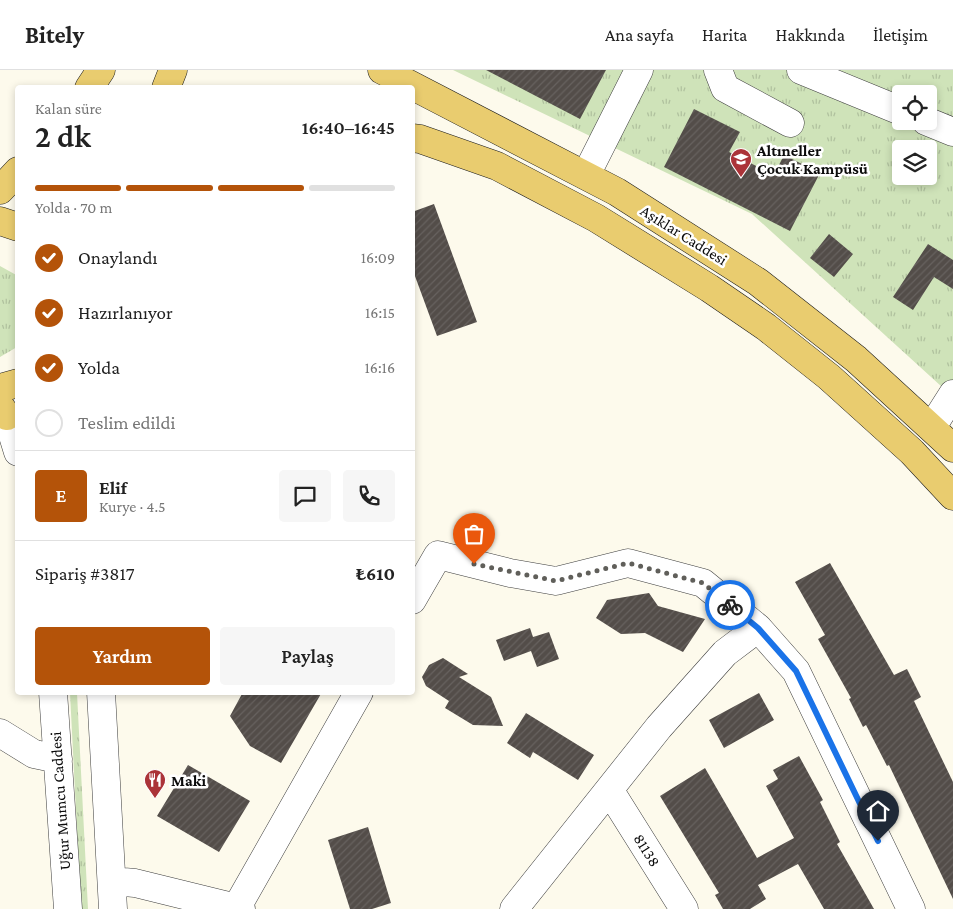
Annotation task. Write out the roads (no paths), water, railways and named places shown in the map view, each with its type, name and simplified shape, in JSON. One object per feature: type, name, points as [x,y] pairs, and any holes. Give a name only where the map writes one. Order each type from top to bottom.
[{"type":"main road","points":[[91,85],[101,70]]},
{"type":"main road","points":[[167,85],[173,70]]},
{"type":"main road","name":"Aşıklar Caddesi","points":[[391,72],[617,192],[758,282],[856,359],[932,426],[953,448]]},
{"type":"main road","name":"Aşıklar Caddesi","points":[[415,138],[420,138],[497,166],[596,218],[709,288],[766,327],[830,377],[912,452],[953,496]]},
{"type":"main road","points":[[0,190],[15,174]]},
{"type":"main road","points":[[0,220],[15,226]]},
{"type":"main road","points":[[0,388],[15,384]]},
{"type":"street","points":[[586,175],[639,70]]},
{"type":"street","points":[[718,70],[726,88],[790,123]]},
{"type":"street","points":[[801,70],[892,107]]},
{"type":"street","points":[[937,125],[953,132]]},
{"type":"street","points":[[932,426],[953,394]]},
{"type":"street","points":[[4,411],[15,443]]},
{"type":"street","points":[[415,595],[438,555],[510,573],[556,581],[628,563],[703,583],[758,628],[796,671],[911,909]]},
{"type":"street","points":[[514,909],[610,791],[659,727],[725,653],[758,628]]},
{"type":"street","name":"Uğur Mumcu Caddesi","points":[[53,695],[68,909]]},
{"type":"street","points":[[101,695],[113,909]]},
{"type":"street","points":[[112,881],[136,883],[239,908],[357,695]]},
{"type":"street","points":[[0,734],[34,754],[58,760]]},
{"type":"street","name":"81138","points":[[610,791],[684,909]]},
{"type":"place","name":"Altıneller Çocuk Kampüsü","points":[[741,178]]},
{"type":"place","name":"Maki","points":[[155,799]]}]
